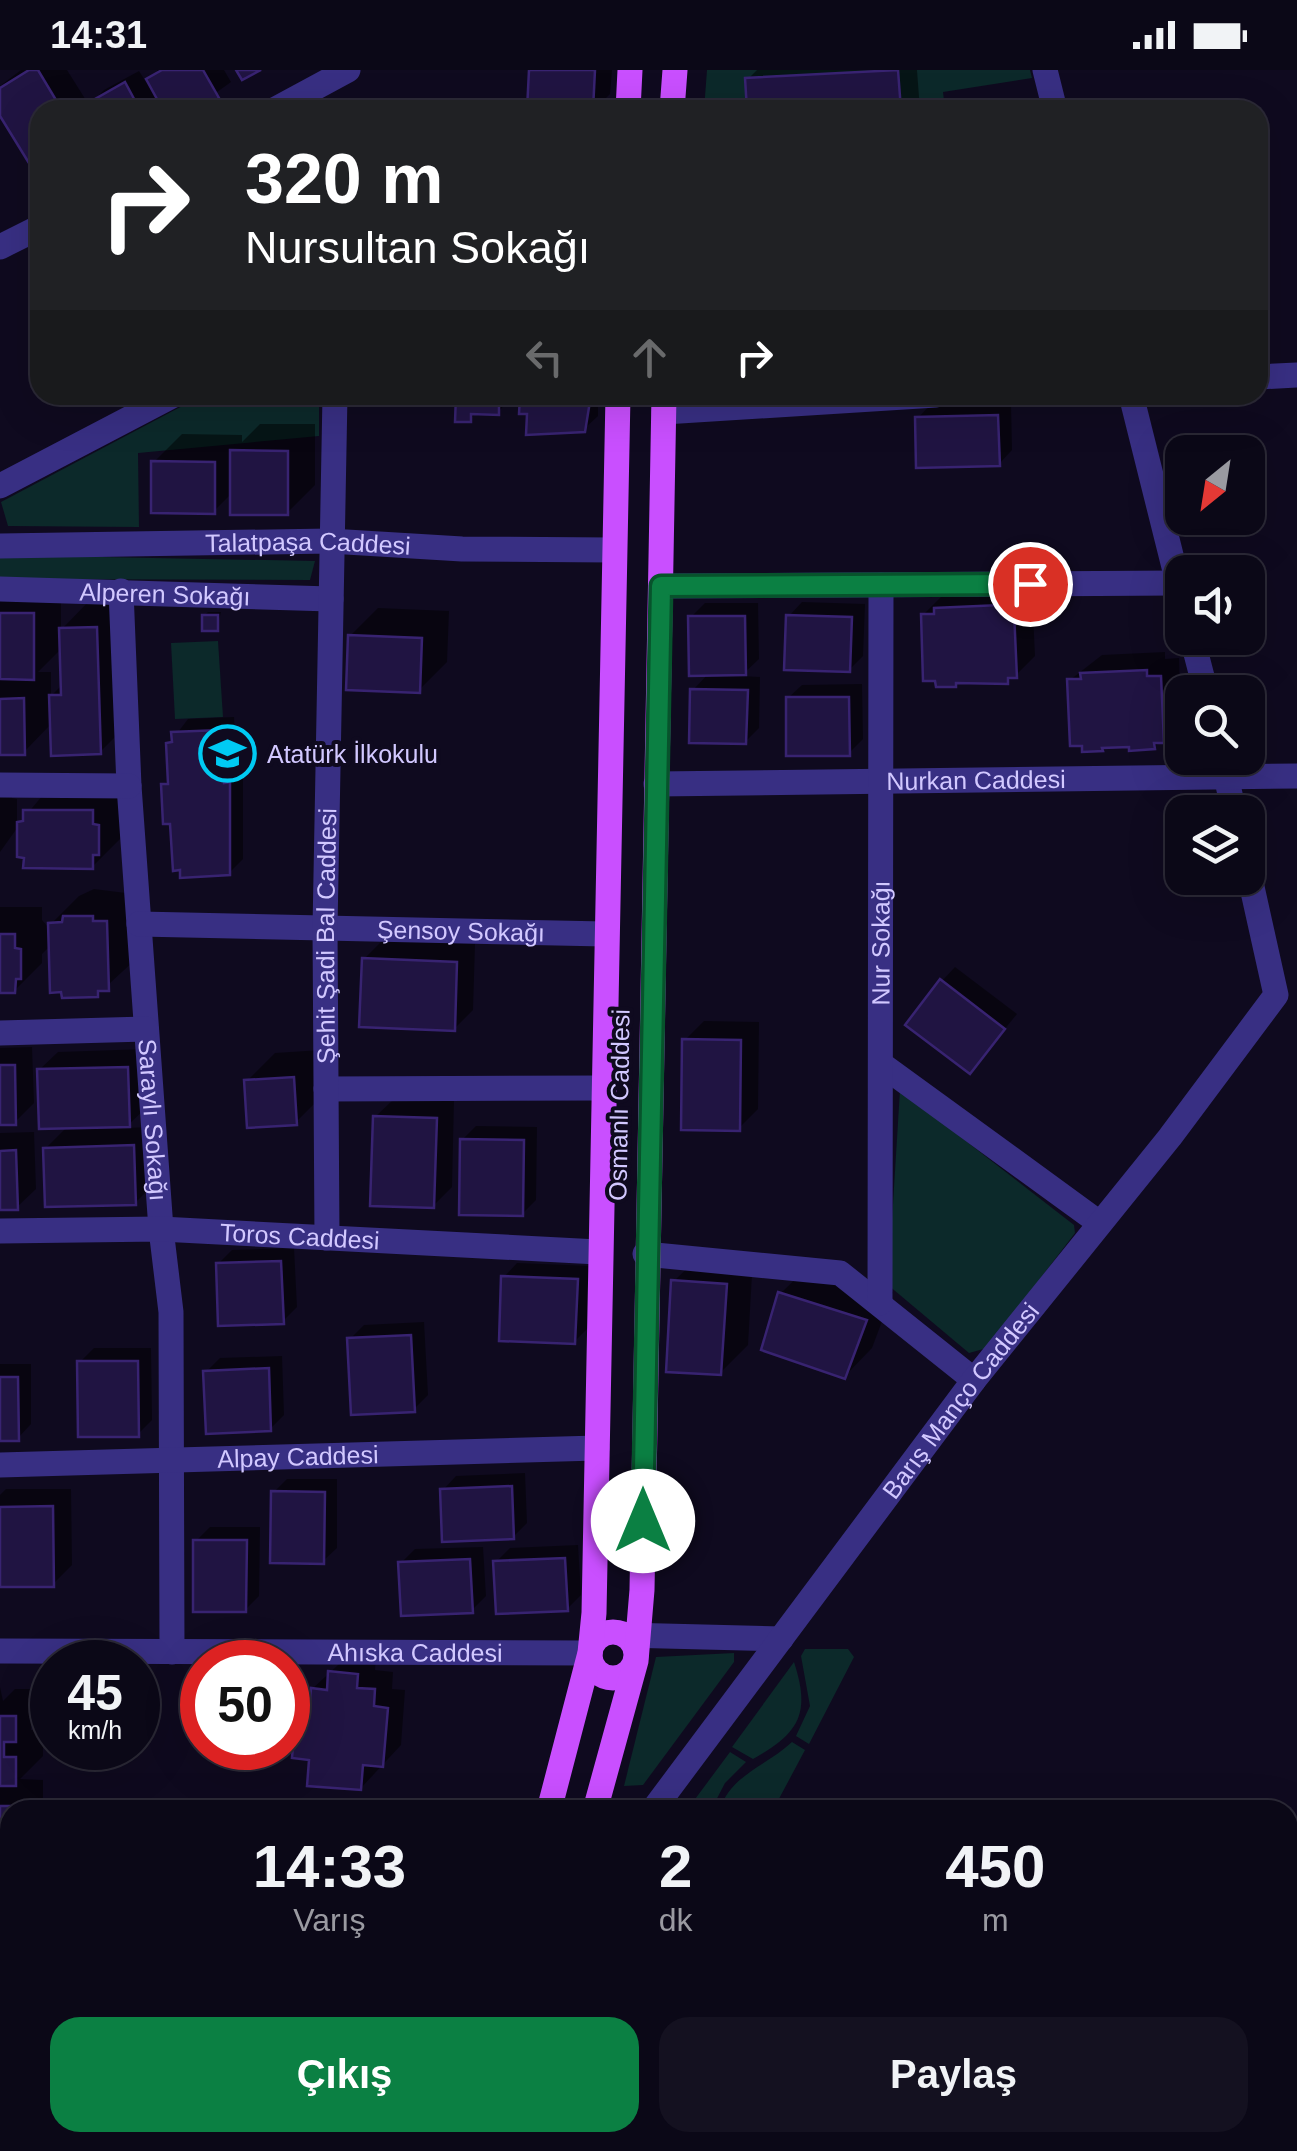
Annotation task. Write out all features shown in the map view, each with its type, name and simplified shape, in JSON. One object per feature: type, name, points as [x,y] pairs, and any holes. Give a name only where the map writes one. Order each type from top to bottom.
[{"type":"main road","points":[[628,100],[630,70]]},
{"type":"main road","points":[[672,100],[674,70]]},
{"type":"main road","name":"Osmanlı Caddesi","points":[[552,1800],[590,1653],[618,405]]},
{"type":"main road","name":"Osmanlı Caddesi","points":[[597,1800],[633,1644],[664,405]]},
{"type":"main road","points":[[602,1635],[633,1644],[628,1674],[605,1678],[593,1668],[590,1653],[602,1635]]},
{"type":"street","points":[[325,97],[348,70]]},
{"type":"street","points":[[1045,70],[1053,100]]},
{"type":"street","points":[[0,247],[30,232]]},
{"type":"street","points":[[1268,376],[1297,375]]},
{"type":"street","points":[[0,486],[155,405]]},
{"type":"street","name":"Şehit Şadi Bal Caddesi","points":[[328,1238],[325,928],[335,405]]},
{"type":"street","points":[[1134,405],[1171,555]]},
{"type":"street","name":"Talatpaşa Caddesi","points":[[0,546],[330,540],[462,549],[613,550]]},
{"type":"street","points":[[661,586],[881,585],[1165,591]]},
{"type":"street","name":"Nur Sokağı","points":[[880,1302],[881,585]]},
{"type":"street","name":"Alperen Sokağı","points":[[0,588],[331,599]]},
{"type":"street","name":"Saraylı Sokağı","points":[[121,591],[138,924],[160,1229],[172,1312],[172,1652]]},
{"type":"street","name":"Nurkan Caddesi","points":[[656,784],[881,781],[1165,769]]},
{"type":"street","name":"Nurkan Caddesi","points":[[1265,772],[1297,776]]},
{"type":"street","points":[[0,785],[129,786]]},
{"type":"street","name":"Barış Manço Caddesi","points":[[660,1800],[974,1380],[1170,1137],[1276,994],[1254,895]]},
{"type":"street","name":"Şensoy Sokağı","points":[[138,924],[605,934]]},
{"type":"street","points":[[0,1033],[146,1030]]},
{"type":"street","points":[[880,1064],[1098,1222]]},
{"type":"street","points":[[326,1089],[602,1088]]},
{"type":"street","name":"Toros Caddesi","points":[[0,1230],[160,1229],[598,1252]]},
{"type":"street","points":[[645,1254],[840,1273],[974,1380]]},
{"type":"street","name":"Alpay Caddesi","points":[[0,1465],[597,1448]]},
{"type":"street","points":[[633,1644],[781,1639]]},
{"type":"street","name":"Ahıska Caddesi","points":[[0,1651],[590,1653]]},
{"type":"green space","points":[[707,70],[1030,70],[1032,78],[943,92],[944,100],[705,100]]},
{"type":"green space","points":[[184,405],[319,405],[319,436],[138,453],[139,527],[8,526],[1,502]]},
{"type":"green space","points":[[0,555],[315,561],[310,580],[0,579]]},
{"type":"green space","points":[[218,641],[223,717],[175,719],[171,643]]},
{"type":"green space","points":[[900,1090],[1074,1225],[1075,1233],[987,1348],[969,1353],[888,1285]]},
{"type":"green space","points":[[805,1649],[848,1649],[854,1657],[809,1744],[796,1736],[810,1706],[801,1656]]},
{"type":"green space","points":[[734,1653],[734,1662],[643,1785],[624,1786],[656,1657]]},
{"type":"green space","points":[[794,1662],[801,1695],[797,1720],[781,1740],[753,1759],[732,1747]]},
{"type":"green space","points":[[792,1742],[805,1750],[778,1800],[724,1800],[741,1779]]},
{"type":"green space","points":[[730,1752],[746,1762],[725,1783],[716,1800],[694,1800]]},
{"type":"building","points":[[29,70],[38,70],[56,100],[30,100],[30,165],[0,116],[0,88]]},
{"type":"building","points":[[162,70],[203,70],[219,98],[158,100],[146,79]]},
{"type":"building","points":[[236,70],[261,70],[242,80]]},
{"type":"building","points":[[529,70],[595,70],[594,100],[528,100]]},
{"type":"building","points":[[898,70],[900,100],[746,100],[745,78]]},
{"type":"building","points":[[125,82],[135,100],[93,100]]},
{"type":"building","points":[[456,405],[499,405],[499,415],[471,414],[471,422],[455,422]]},
{"type":"building","points":[[519,405],[589,405],[585,432],[526,435],[527,414],[519,414]]},
{"type":"building","points":[[998,415],[1000,466],[916,468],[915,417]]},
{"type":"building","points":[[230,450],[288,451],[288,515],[230,515]]},
{"type":"building","points":[[151,461],[215,462],[215,514],[151,513]]},
{"type":"building","points":[[1000,605],[1000,611],[1014,611],[1017,678],[1008,678],[1008,684],[956,683],[956,687],[936,687],[935,681],[923,681],[921,614],[934,614],[934,608]]},
{"type":"building","points":[[0,613],[34,613],[34,680],[0,679]]},
{"type":"building","points":[[202,615],[218,615],[218,631],[202,631]]},
{"type":"building","points":[[786,615],[852,617],[850,672],[784,670]]},
{"type":"building","points":[[688,616],[745,616],[746,675],[689,676]]},
{"type":"building","points":[[97,627],[101,754],[51,756],[49,695],[61,695],[59,628]]},
{"type":"building","points":[[348,635],[422,638],[420,693],[346,690]]},
{"type":"building","points":[[1147,670],[1147,676],[1161,676],[1164,743],[1154,743],[1155,749],[1129,751],[1129,747],[1082,752],[1082,746],[1070,746],[1067,679],[1081,679],[1080,673]]},
{"type":"building","points":[[690,689],[748,690],[746,744],[689,743]]},
{"type":"building","points":[[786,697],[849,697],[850,756],[786,756]]},
{"type":"building","points":[[24,698],[25,755],[0,755],[0,699]]},
{"type":"building","points":[[221,730],[224,783],[230,782],[230,875],[180,878],[180,870],[173,871],[170,824],[163,824],[161,784],[168,784],[166,743],[172,742],[171,732]]},
{"type":"building","points":[[23,810],[93,810],[93,824],[99,825],[99,855],[93,855],[93,869],[23,868],[24,858],[17,857],[17,822],[23,821]]},
{"type":"building","points":[[63,916],[93,916],[93,921],[107,921],[109,991],[98,991],[98,997],[62,998],[61,992],[50,993],[48,923],[62,922]]},
{"type":"building","points":[[0,934],[15,934],[15,948],[21,949],[21,979],[16,979],[15,993],[0,993]]},
{"type":"building","points":[[362,958],[457,962],[455,1031],[359,1027]]},
{"type":"building","points":[[940,979],[1005,1029],[970,1074],[905,1025]]},
{"type":"building","points":[[682,1039],[741,1040],[740,1131],[681,1130]]},
{"type":"building","points":[[0,1065],[15,1065],[16,1125],[0,1125]]},
{"type":"building","points":[[128,1067],[130,1127],[39,1129],[37,1069]]},
{"type":"building","points":[[294,1077],[297,1125],[247,1128],[244,1080]]},
{"type":"building","points":[[373,1116],[437,1118],[434,1208],[370,1206]]},
{"type":"building","points":[[460,1139],[524,1140],[523,1216],[459,1215]]},
{"type":"building","points":[[134,1145],[136,1205],[45,1207],[43,1148]]},
{"type":"building","points":[[16,1150],[18,1210],[0,1210],[0,1151]]},
{"type":"building","points":[[281,1261],[284,1324],[218,1326],[216,1263]]},
{"type":"building","points":[[501,1276],[578,1279],[575,1344],[499,1341]]},
{"type":"building","points":[[671,1280],[727,1284],[721,1375],[666,1372]]},
{"type":"building","points":[[778,1292],[867,1320],[845,1379],[761,1350]]},
{"type":"building","points":[[411,1335],[415,1412],[351,1415],[347,1338]]},
{"type":"building","points":[[77,1361],[138,1361],[139,1437],[78,1437]]},
{"type":"building","points":[[269,1368],[271,1431],[206,1434],[203,1371]]},
{"type":"building","points":[[0,1377],[18,1377],[19,1441],[0,1441]]},
{"type":"building","points":[[512,1486],[514,1539],[442,1542],[440,1489]]},
{"type":"building","points":[[271,1491],[325,1492],[324,1564],[270,1563]]},
{"type":"building","points":[[53,1506],[54,1587],[0,1587],[0,1507]]},
{"type":"building","points":[[193,1540],[247,1540],[246,1612],[193,1612]]},
{"type":"building","points":[[565,1558],[568,1611],[496,1614],[493,1561]]},
{"type":"building","points":[[470,1559],[473,1613],[401,1616],[398,1562]]},
{"type":"building","points":[[328,1671],[358,1674],[357,1688],[375,1689],[374,1706],[388,1708],[383,1767],[363,1765],[361,1790],[307,1786],[311,1688],[327,1690]]},
{"type":"building","points":[[0,1716],[16,1716],[16,1742],[4,1742],[4,1757],[16,1757],[16,1786],[0,1786]]},
{"type":"place","name":"Atatürk İlkokulu","points":[[228,754]]},
{"type":"route","points":[[643,1521],[645,1254],[661,586],[1030,584]]}]
